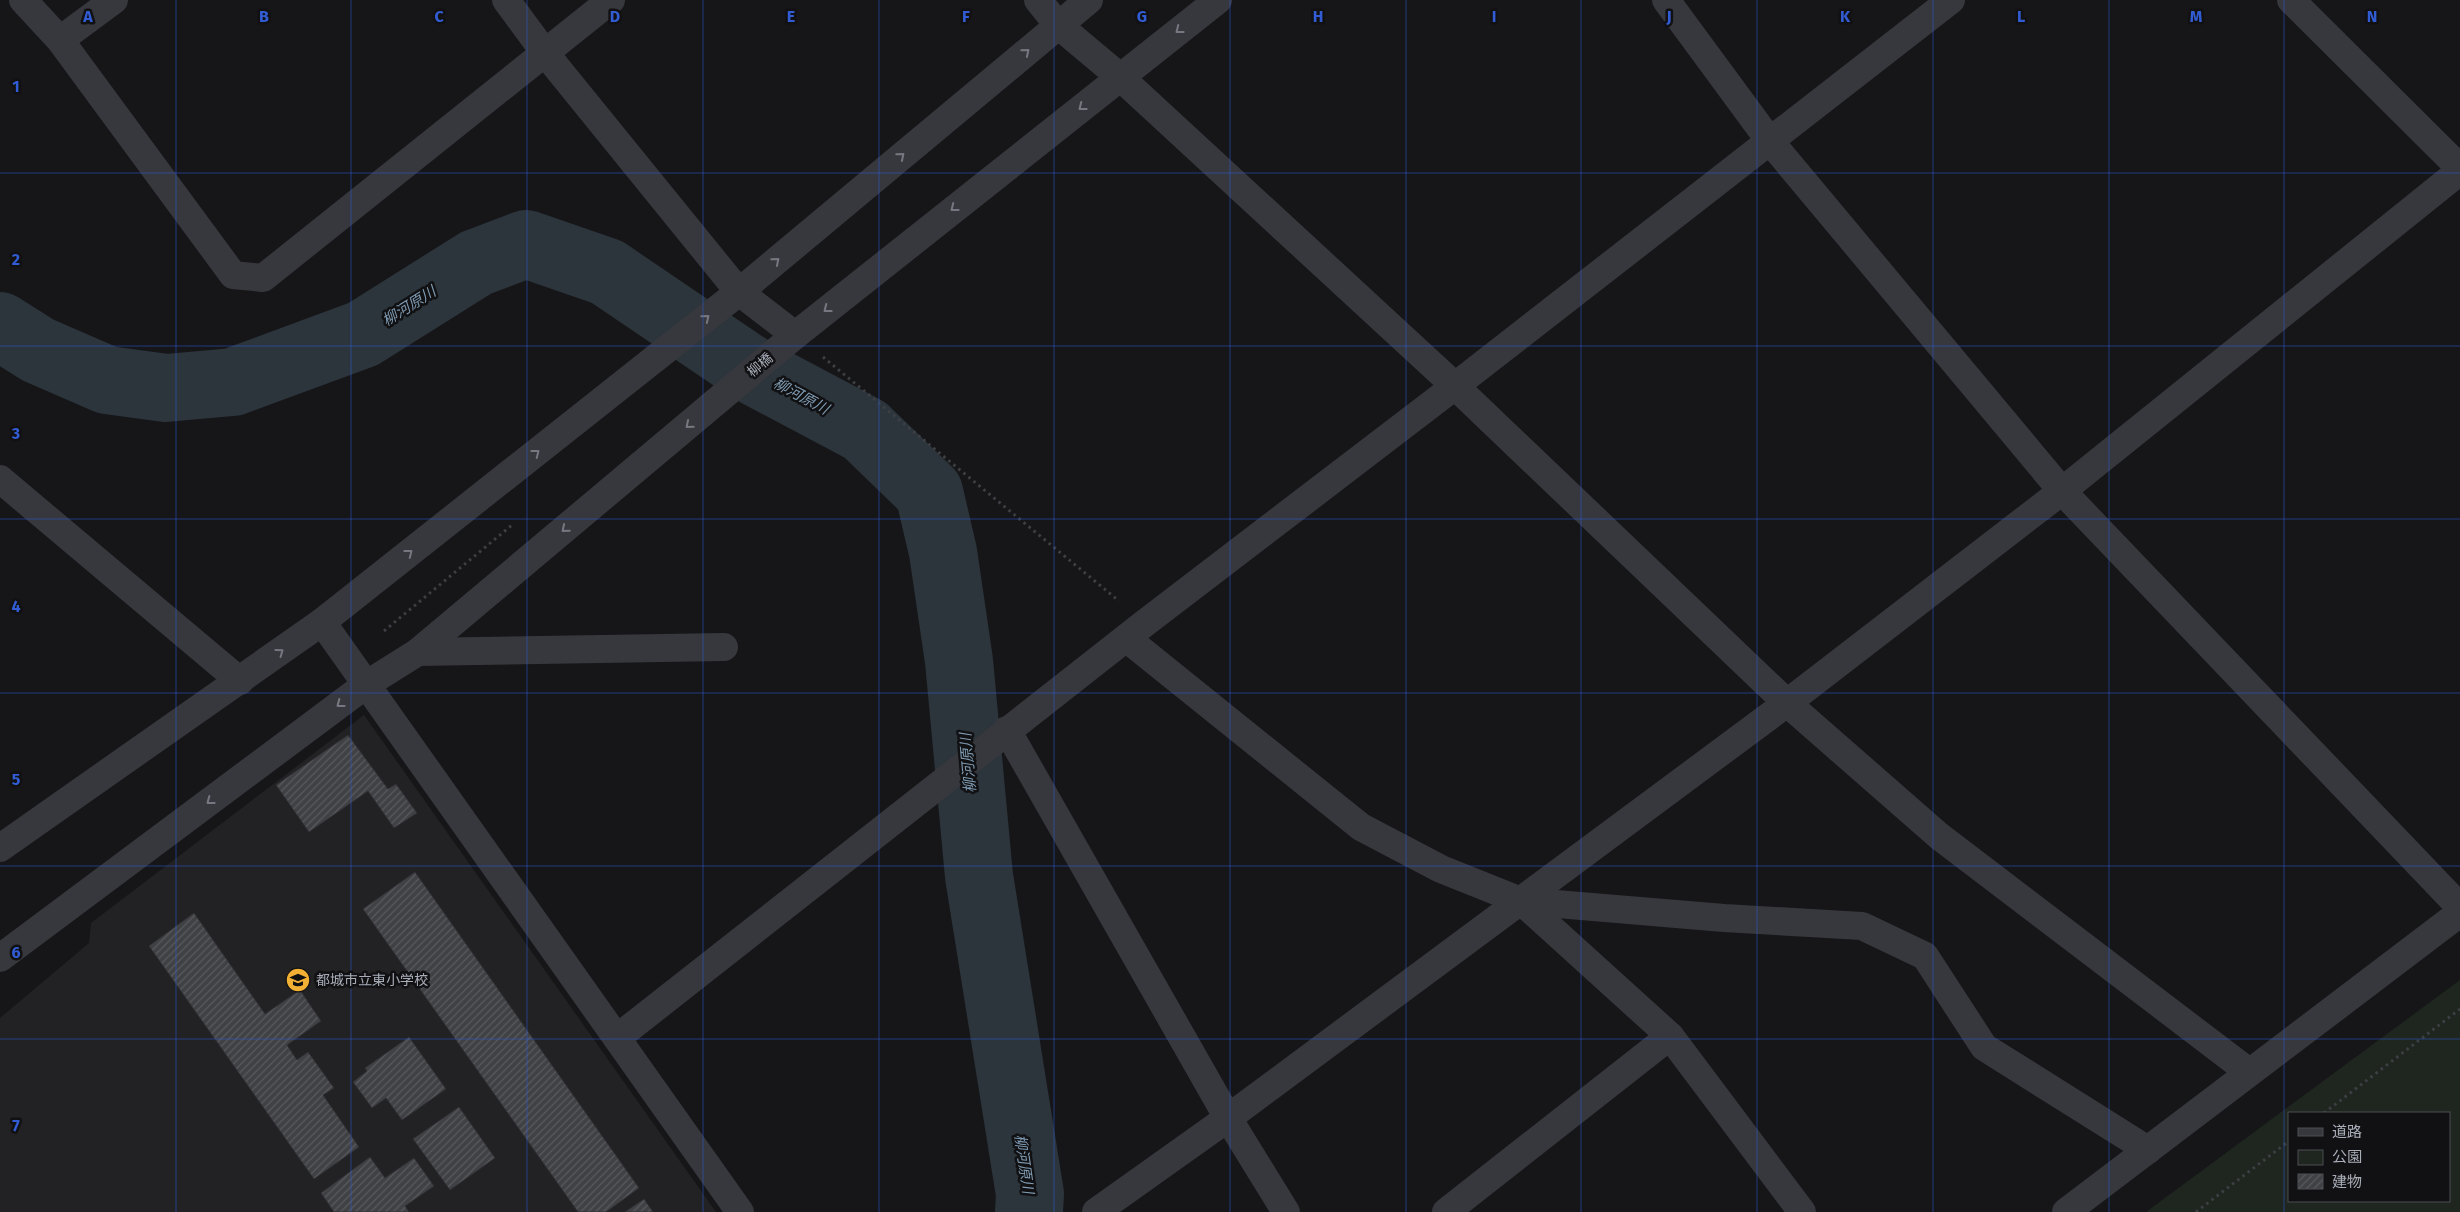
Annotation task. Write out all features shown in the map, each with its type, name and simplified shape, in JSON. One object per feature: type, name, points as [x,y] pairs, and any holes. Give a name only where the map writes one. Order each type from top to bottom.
[{"type":"street","points":[[23,0],[60,40],[233,275],[263,278],[611,0]]},
{"type":"street","points":[[60,40],[114,0]]},
{"type":"street","points":[[506,0],[545,53],[738,293],[794,336]]},
{"type":"street","points":[[1038,0],[1058,25],[1120,77],[1454,386],[1787,703],[1939,836],[2249,1072]]},
{"type":"street","points":[[0,848],[322,622],[738,293],[1089,0]]},
{"type":"street","name":"柳橋","points":[[0,958],[367,684],[418,652],[794,336],[1218,0]]},
{"type":"street","points":[[1666,0],[1770,140],[2062,491],[2460,907]]},
{"type":"street","points":[[617,1038],[1007,730],[1951,0]]},
{"type":"street","points":[[1096,1212],[1228,1118],[1787,703],[2062,491],[2460,170],[2291,0]]},
{"type":"street","points":[[0,479],[240,681]]},
{"type":"street","points":[[322,622],[740,1212]]},
{"type":"street","points":[[1136,630],[1361,827],[1441,869],[1521,901],[1724,918],[1862,926],[1925,956],[1984,1046],[2148,1150]]},
{"type":"street","points":[[418,652],[724,646]]},
{"type":"street","points":[[1007,730],[1228,1118],[1286,1212]]},
{"type":"street","points":[[1521,901],[1670,1036],[1802,1212]]},
{"type":"street","points":[[2066,1212],[2460,913]]},
{"type":"street","points":[[1446,1212],[1670,1036]]},
{"type":"path","points":[[794,336],[1136,630]]},
{"type":"path","points":[[2325,1112],[2460,1009]]},
{"type":"path","points":[[2196,1212],[2288,1142]]},
{"type":"shaded area","name":"都城市立東小学校","points":[[364,715],[716,1212],[0,1212],[0,1018],[89,943],[91,923]]},
{"type":"green space","points":[[2460,980],[2460,1212],[2146,1212]]},
{"type":"building","points":[[348,735],[388,789],[396,784],[417,813],[394,828],[368,791],[309,832],[276,785]]},
{"type":"building","points":[[415,872],[639,1188],[606,1212],[578,1212],[363,909]]},
{"type":"building","points":[[194,913],[265,1014],[300,990],[321,1021],[287,1045],[297,1060],[308,1052],[334,1088],[323,1095],[359,1147],[314,1179],[149,946]]},
{"type":"building","points":[[409,1037],[446,1089],[402,1120],[386,1098],[372,1108],[353,1082],[367,1071],[365,1068]]},
{"type":"building","points":[[459,1107],[495,1158],[450,1190],[413,1139]]},
{"type":"building","points":[[370,1157],[385,1178],[414,1158],[434,1186],[405,1206],[409,1212],[334,1212],[321,1193]]},
{"type":"building","points":[[644,1199],[653,1212],[625,1212]]},
{"type":"waterway","name":"柳河原川","points":[[0,326],[38,350],[107,380],[166,388],[233,382],[363,334],[476,263],[526,244],[607,272],[750,369],[865,430],[929,492],[943,552],[959,661],[979,876],[1030,1194],[1029,1212]]},
{"type":"place","name":"都城市立東小学校","points":[[298,980]]}]
